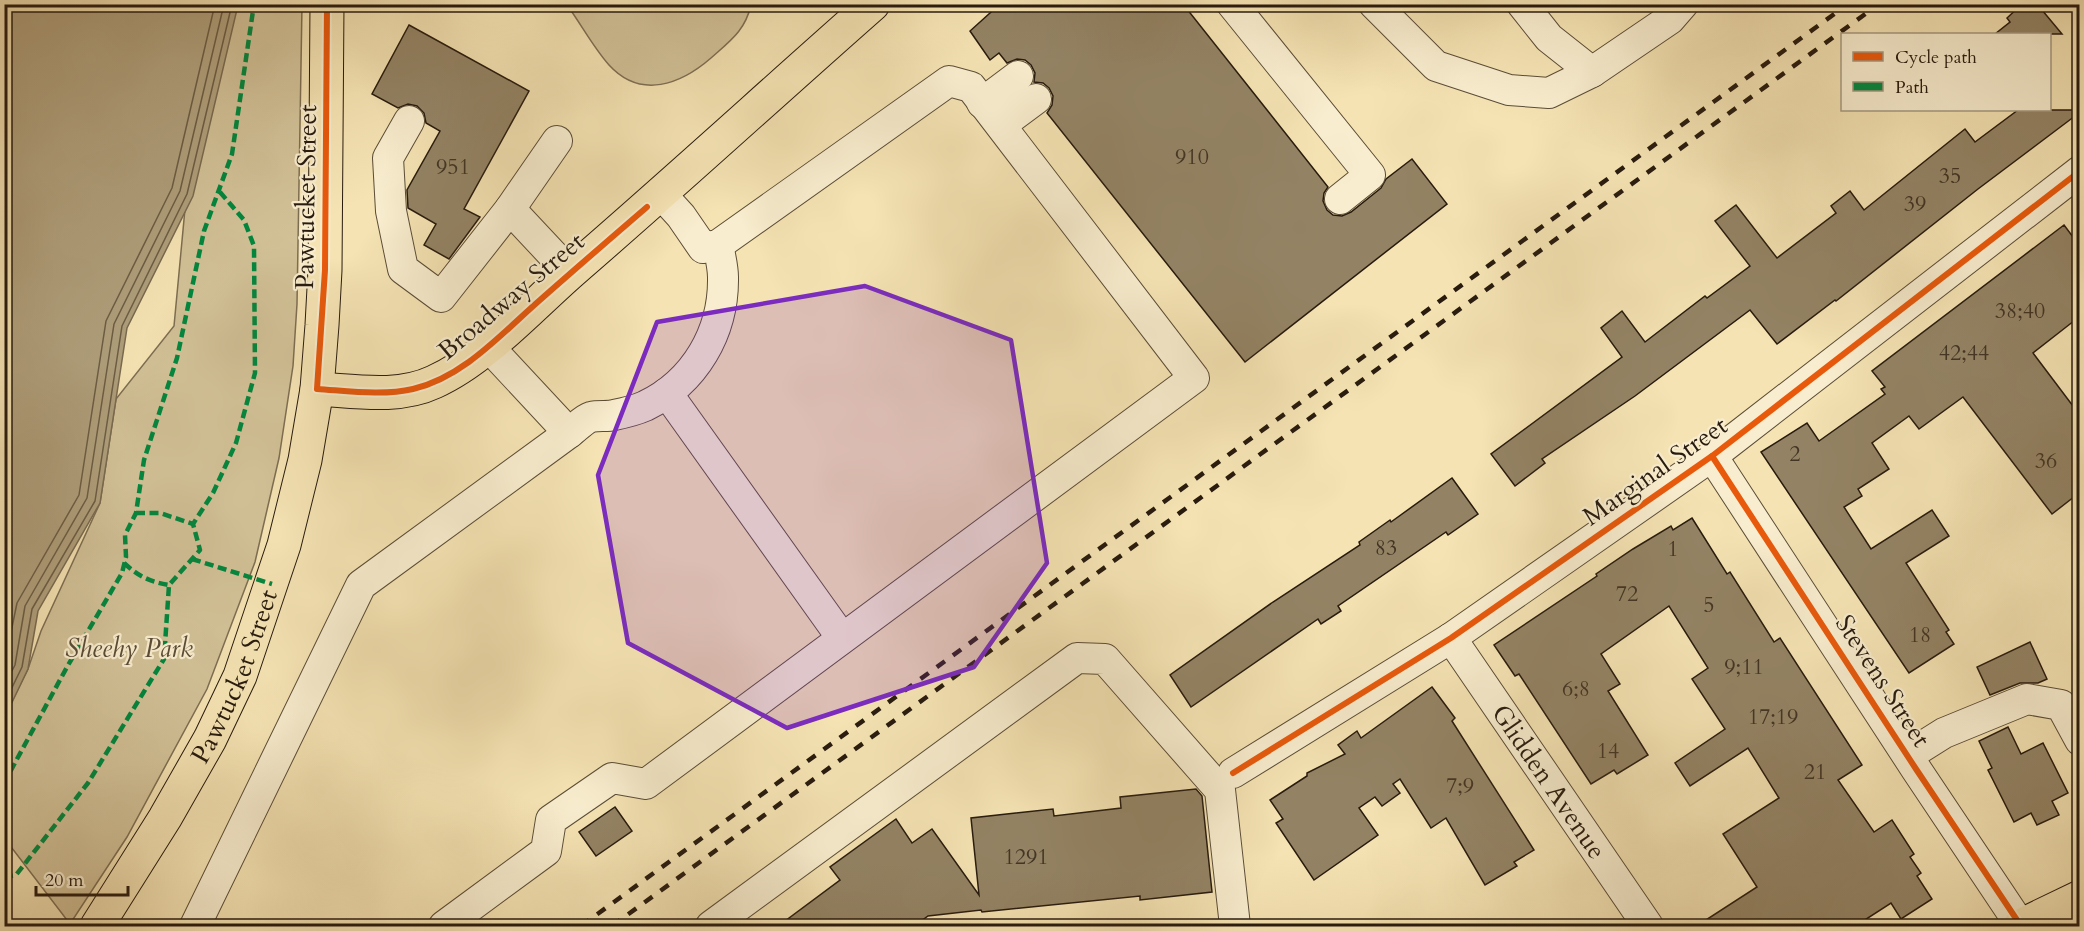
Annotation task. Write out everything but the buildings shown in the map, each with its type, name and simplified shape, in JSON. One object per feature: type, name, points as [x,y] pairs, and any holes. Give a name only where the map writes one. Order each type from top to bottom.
[{"type":"main road","name":"Pawtucket Street","points":[[97,927],[165,818],[210,739],[240,676],[284,545],[304,460],[317,389],[325,270],[327,4]]},
{"type":"main road","name":"Broadway Street","points":[[317,389],[391,392],[432,383],[455,371],[489,345],[661,194],[873,4]]},
{"type":"main road","points":[[2021,926],[2079,897]]},
{"type":"street","points":[[1232,4],[1370,175],[1340,199]]},
{"type":"street","points":[[1374,4],[1436,66],[1509,90],[1549,93],[1592,72],[1670,20],[1683,4]]},
{"type":"street","points":[[1522,4],[1549,38],[1592,72]]},
{"type":"street","points":[[992,114],[1018,76]]},
{"type":"street","points":[[444,927],[546,851],[551,819],[612,778],[646,784],[1194,378],[970,87],[949,81],[718,245],[703,248],[681,216],[661,194]]},
{"type":"street","points":[[992,114],[1036,99]]},
{"type":"street","points":[[409,121],[388,158],[391,211],[403,269],[441,297],[510,209],[557,141]]},
{"type":"street","name":"Marginal Street","points":[[1233,773],[1451,638],[1712,456],[2076,180]]},
{"type":"street","points":[[510,209],[570,273]]},
{"type":"street","points":[[195,927],[361,585],[564,427],[590,417],[614,416],[644,406],[667,393],[686,377],[704,354],[720,316],[723,276],[718,245]]},
{"type":"street","points":[[489,345],[563,402],[564,427]]},
{"type":"street","points":[[667,393],[842,638]]},
{"type":"street","name":"Stevens Street","points":[[1712,456],[2021,926]]},
{"type":"street","name":"Glidden Avenue","points":[[1451,638],[1648,927]]},
{"type":"street","points":[[711,927],[1077,658],[1105,659],[1220,790],[1235,927]]},
{"type":"street","points":[[1908,755],[1944,733],[2027,699],[2061,705],[2079,740]]},
{"type":"highlighted area","points":[[865,286],[1011,340],[1047,563],[974,667],[787,728],[628,643],[598,475],[657,322]]},
{"type":"green space","name":"Sheehy Park","points":[[237,5],[302,5],[297,304],[293,366],[279,458],[255,562],[207,689],[127,837],[70,924],[5,839],[4,717],[28,669],[41,631],[100,503],[116,399],[174,326],[185,209]]},
{"type":"green space","points":[[567,5],[751,5],[745,22],[736,35],[699,67],[674,81],[647,85],[621,76],[609,65]]},
{"type":"water","points":[[5,4],[238,5],[193,196],[127,328],[100,503],[38,611],[28,669],[5,717]]},
{"type":"railway","points":[[581,926],[1848,4]]},
{"type":"railway","points":[[612,926],[1879,4]]},
{"type":"marked path","points":[[4,783],[67,667],[122,573],[126,557],[125,535],[136,513],[144,460],[177,358],[204,231],[232,154],[254,4]]},
{"type":"marked path","points":[[4,877],[16,875],[88,783],[164,659],[169,585],[200,550],[193,524],[213,493],[236,443],[255,373],[254,246],[244,220],[219,191]]},
{"type":"marked path","points":[[136,513],[160,513],[193,524]]},
{"type":"marked path","points":[[192,559],[272,584]]},
{"type":"marked path","points":[[124,563],[145,578],[169,585]]},
{"type":"cycle path","points":[[327,4],[325,270],[317,389],[365,392],[402,391],[432,383],[449,375],[497,339],[647,207]]},
{"type":"cycle path","points":[[1233,773],[1451,638],[1712,456],[2080,171]]},
{"type":"cycle path","points":[[1712,456],[2021,926]]}]
